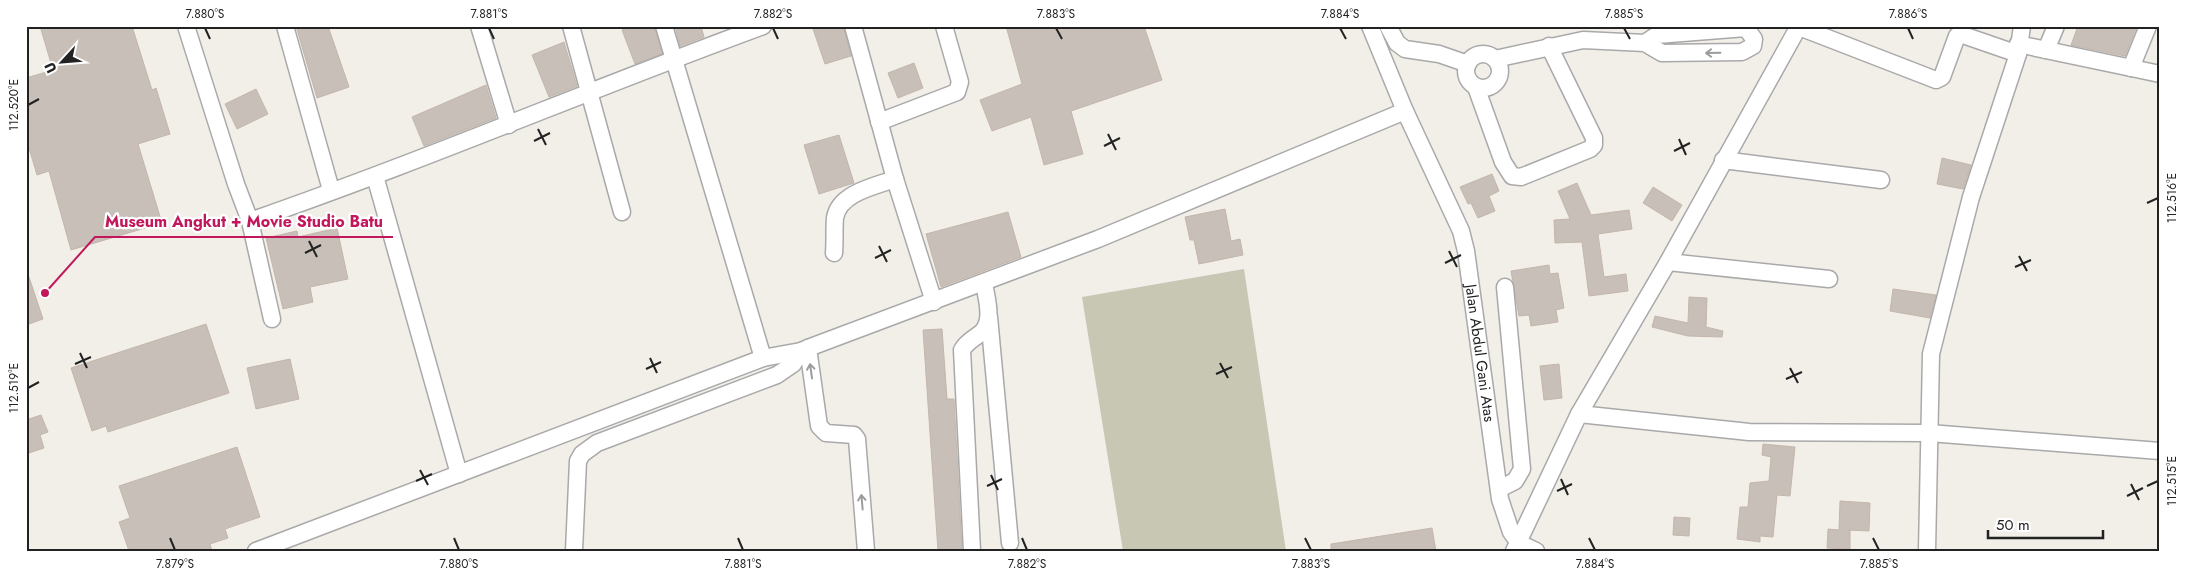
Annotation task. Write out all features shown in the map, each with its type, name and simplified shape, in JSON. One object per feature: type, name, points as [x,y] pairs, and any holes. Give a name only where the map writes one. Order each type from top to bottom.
[{"type":"street","points":[[186,26],[236,184],[250,221],[272,319]]},
{"type":"street","points":[[285,26],[331,190]]},
{"type":"street","points":[[479,26],[509,126]]},
{"type":"street","points":[[571,26],[622,212]]},
{"type":"street","points":[[664,26],[763,358]]},
{"type":"street","points":[[250,221],[509,126],[674,59],[763,26]]},
{"type":"street","points":[[853,26],[895,179],[934,302]]},
{"type":"street","points":[[879,122],[957,92],[960,82],[944,26]]},
{"type":"street","name":"Jalan Abdul Gani Atas","points":[[1370,26],[1405,111],[1454,215],[1466,251],[1499,489],[1517,547]]},
{"type":"street","points":[[1388,26],[1397,44],[1405,49],[1439,54],[1468,64]]},
{"type":"street","points":[[1536,551],[1517,547],[1579,414],[1668,262],[1799,26],[1936,80],[1942,77],[1957,36],[1960,34],[2018,49],[2046,50],[2160,74]]},
{"type":"street","points":[[1927,551],[1931,354],[1971,197],[2018,49],[2022,26]]},
{"type":"street","points":[[2046,50],[2056,26]]},
{"type":"street","points":[[2131,68],[2148,26]]},
{"type":"street","points":[[1549,46],[1594,138],[1594,145],[1521,177],[1512,176],[1503,162],[1476,87],[1467,77],[1468,64],[1471,58],[1483,54],[1496,59],[1549,46],[1583,40],[1623,41],[1645,44],[1662,53],[1742,52],[1752,46],[1754,39],[1746,28],[1657,35],[1645,44]]},
{"type":"street","points":[[1476,87],[1489,87],[1495,84],[1500,72],[1496,59]]},
{"type":"street","points":[[256,551],[763,358],[804,349],[984,283],[1098,239],[1405,111]]},
{"type":"street","points":[[1724,160],[1881,180]]},
{"type":"street","points":[[375,176],[459,474]]},
{"type":"street","points":[[834,253],[836,216],[842,203],[863,190],[895,179]]},
{"type":"street","points":[[1668,262],[1829,279]]},
{"type":"street","points":[[984,283],[1010,543]]},
{"type":"street","points":[[1499,489],[1514,482],[1522,469],[1505,287]]},
{"type":"street","points":[[972,551],[962,350],[969,340],[985,328],[988,315]]},
{"type":"street","points":[[574,551],[578,461],[590,447],[777,375],[793,364],[804,349]]},
{"type":"street","points":[[804,349],[819,426],[826,432],[854,435],[857,439],[866,551]]},
{"type":"street","points":[[1579,414],[1749,432],[1929,433],[2160,451]]},
{"type":"shaded area","points":[[1244,269],[1286,551],[1123,551],[1082,297]]},
{"type":"building","points":[[40,26],[132,26],[152,90],[156,88],[170,134],[138,144],[162,223],[71,250],[49,171],[37,175],[26,138],[26,78],[53,70]]},
{"type":"building","points":[[296,26],[328,26],[349,87],[317,98]]},
{"type":"building","points":[[635,26],[654,26],[662,54],[635,64],[622,30]]},
{"type":"building","points":[[675,26],[701,26],[704,37],[680,46]]},
{"type":"building","points":[[812,26],[843,26],[851,56],[825,64]]},
{"type":"building","points":[[1006,26],[1144,26],[1162,80],[1071,111],[1083,154],[1044,165],[1031,117],[992,131],[980,100],[1022,84]]},
{"type":"building","points":[[2078,26],[2137,26],[2125,56],[2071,45]]},
{"type":"building","points":[[564,42],[577,86],[549,97],[532,55]]},
{"type":"building","points":[[914,63],[923,88],[898,98],[888,73]]},
{"type":"building","points":[[486,85],[496,118],[424,146],[412,117]]},
{"type":"building","points":[[256,89],[268,114],[237,129],[225,104]]},
{"type":"building","points":[[839,135],[854,183],[819,194],[804,145]]},
{"type":"building","points":[[1942,158],[1971,165],[1963,189],[1937,184]]},
{"type":"building","points":[[1492,174],[1499,191],[1489,196],[1495,211],[1478,218],[1471,203],[1468,204],[1460,187]]},
{"type":"building","points":[[1577,183],[1591,215],[1629,210],[1632,229],[1598,234],[1604,277],[1626,274],[1628,291],[1589,296],[1582,242],[1555,243],[1554,220],[1570,219],[1558,191]]},
{"type":"building","points":[[1653,187],[1682,205],[1672,221],[1643,203]]},
{"type":"building","points":[[1225,209],[1231,241],[1240,239],[1243,255],[1199,264],[1194,240],[1190,240],[1185,217]]},
{"type":"building","points":[[1008,212],[1021,257],[941,287],[926,234]]},
{"type":"building","points":[[337,228],[348,279],[310,287],[313,302],[283,309],[266,238],[297,231],[298,237]]},
{"type":"building","points":[[1549,265],[1550,274],[1558,273],[1564,308],[1556,310],[1558,322],[1531,326],[1529,315],[1519,316],[1511,271]]},
{"type":"building","points":[[26,277],[29,277],[43,319],[29,324],[26,315]]},
{"type":"building","points":[[1893,289],[1936,295],[1930,318],[1890,311]]},
{"type":"building","points":[[1689,297],[1707,298],[1706,327],[1723,331],[1722,337],[1688,336],[1652,327],[1655,316],[1688,323]]},
{"type":"building","points":[[206,324],[229,393],[108,432],[106,426],[92,431],[71,368]]},
{"type":"building","points":[[942,329],[947,399],[954,399],[962,551],[938,551],[923,330]]},
{"type":"building","points":[[290,359],[299,399],[256,409],[247,368]]},
{"type":"building","points":[[1559,364],[1562,398],[1544,400],[1540,366]]},
{"type":"building","points":[[41,415],[48,432],[40,435],[44,448],[26,454],[26,420]]},
{"type":"building","points":[[1763,444],[1795,447],[1790,496],[1777,495],[1773,537],[1760,536],[1760,542],[1737,539],[1740,507],[1748,507],[1750,483],[1769,481],[1771,457],[1762,455]]},
{"type":"building","points":[[237,447],[260,517],[225,529],[228,538],[210,544],[212,551],[129,551],[119,522],[130,518],[119,486]]},
{"type":"building","points":[[1840,501],[1870,503],[1869,531],[1850,530],[1850,549],[1827,548],[1828,529],[1839,530]]},
{"type":"building","points":[[1674,517],[1690,518],[1689,536],[1673,535]]},
{"type":"building","points":[[1432,528],[1436,551],[1331,551],[1331,544]]},
{"type":"place","name":"Museum Angkut + Movie Studio Batu","points":[[45,293]]}]
